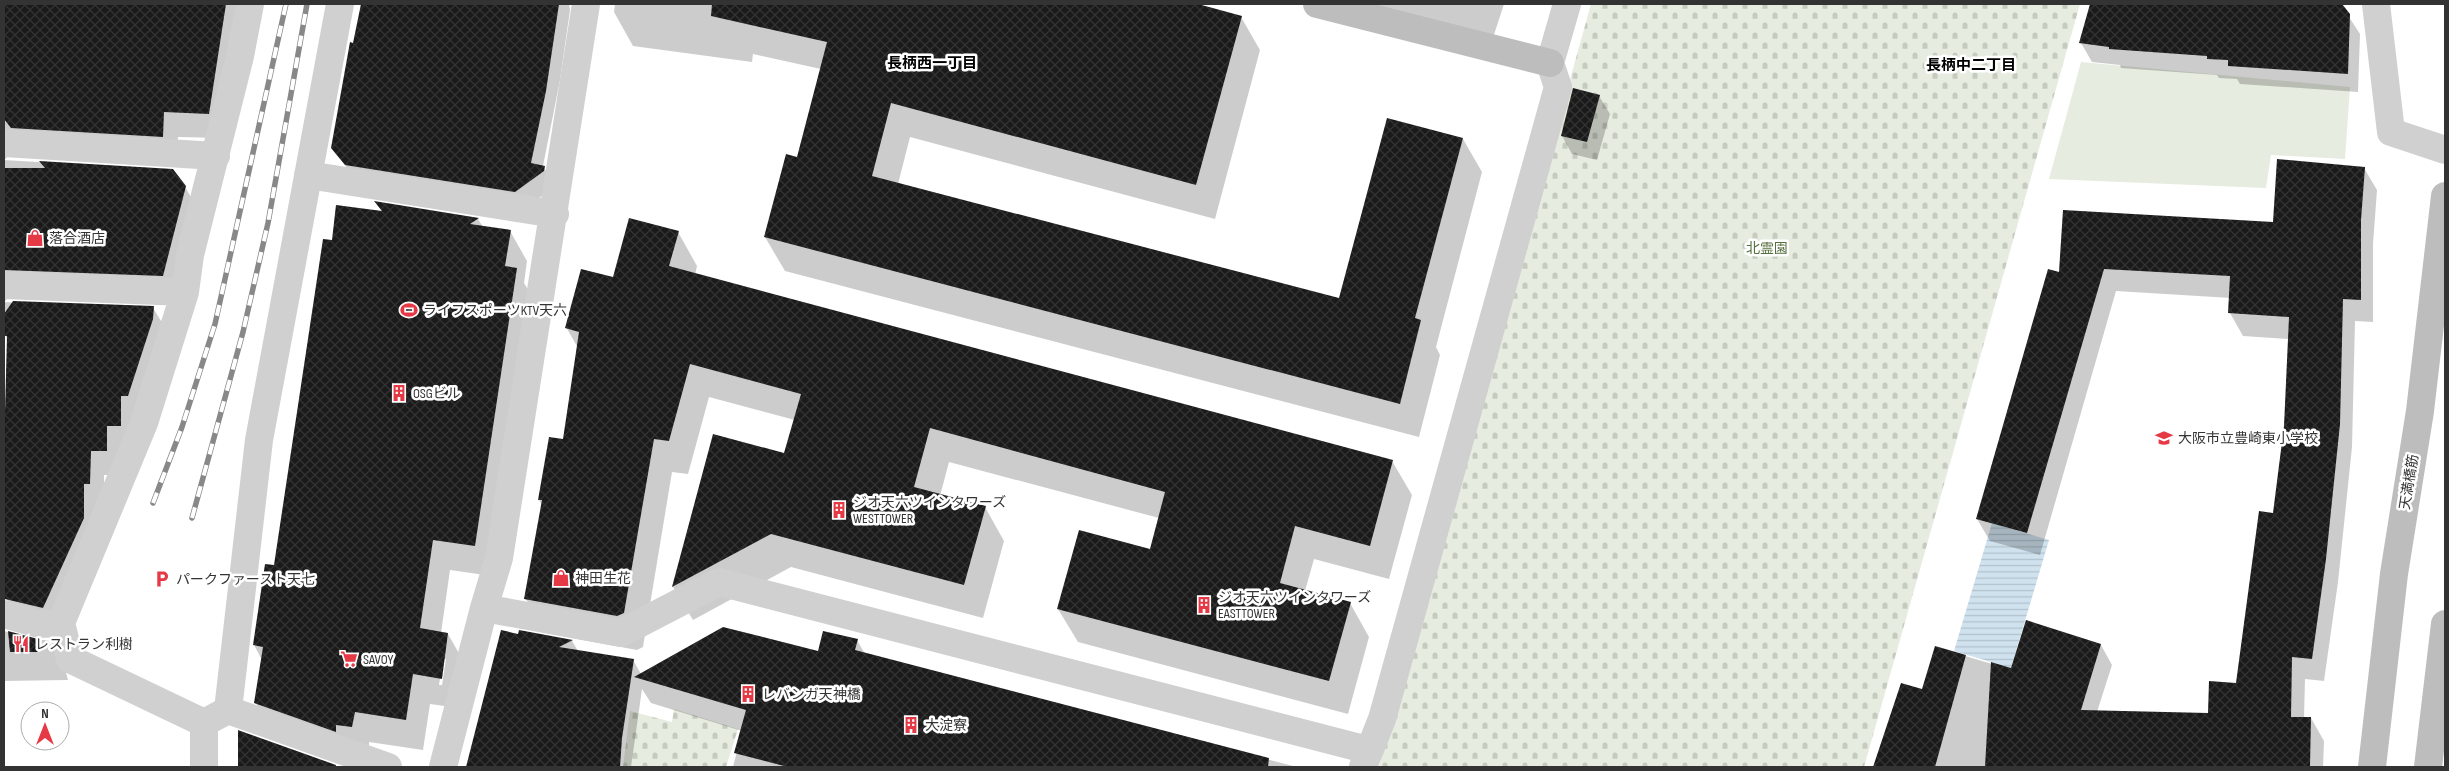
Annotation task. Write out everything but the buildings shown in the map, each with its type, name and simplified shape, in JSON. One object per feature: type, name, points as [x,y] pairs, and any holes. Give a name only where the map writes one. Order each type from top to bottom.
[{"type":"street","points":[[204,723],[70,659],[61,623],[144,422],[185,292],[190,255],[216,156],[250,4]]},
{"type":"street","points":[[228,710],[259,440],[340,4]]},
{"type":"street","points":[[443,767],[484,608],[500,558],[586,4]]},
{"type":"street","points":[[1317,4],[1550,63]]},
{"type":"street","points":[[484,608],[621,632],[719,582],[1365,759],[1382,719],[1558,87],[1550,63],[1567,4]]},
{"type":"street","points":[[2376,4],[2391,132],[2445,150]]},
{"type":"street","points":[[4,143],[216,156]]},
{"type":"street","points":[[308,175],[554,214]]},
{"type":"street","name":"天満橋筋","points":[[2372,767],[2394,574],[2420,411],[2445,196]]},
{"type":"street","points":[[4,284],[185,292]]},
{"type":"street","points":[[4,614],[39,624],[61,623]]},
{"type":"street","points":[[2428,767],[2445,624]]},
{"type":"street","points":[[204,723],[228,710],[388,767]]},
{"type":"street","points":[[204,723],[204,767]]},
{"type":"green space","name":"北霊園","points":[[1591,4],[2080,4],[1864,767],[1379,767]]},
{"type":"green space","points":[[2081,62],[2350,87],[2345,159],[2271,155],[2266,188],[2049,179]]},
{"type":"green space","points":[[674,709],[738,729],[726,767],[623,767],[630,711],[672,722]]},
{"type":"water","points":[[1992,523],[2049,540],[2011,668],[1954,651]]},
{"type":"railway","points":[[153,503],[182,427],[215,324],[286,4]]},
{"type":"railway","points":[[192,518],[243,332],[268,223],[307,4]]},
{"type":"place","name":"落合酒店","points":[[35,238]]},
{"type":"place","name":"ライフスポーツKTV天六","points":[[409,310]]},
{"type":"place","name":"OSGビル","points":[[399,393]]},
{"type":"place","name":"大阪市立豊崎東小学校","points":[[2164,438]]},
{"type":"place","name":"ジオ天六ツインタワーズ WESTTOWER","points":[[839,510]]},
{"type":"place","name":"神田生花","points":[[561,578]]},
{"type":"place","name":"パークファースト天七","points":[[162,579]]},
{"type":"place","name":"ジオ天六ツインタワーズ EASTTOWER","points":[[1204,605]]},
{"type":"place","name":"レストラン利樹","points":[[21,644]]},
{"type":"place","name":"SAVOY","points":[[349,659]]},
{"type":"place","name":"レバンガ天神橋","points":[[748,694]]},
{"type":"place","name":"大淀寮","points":[[911,725]]},
{"type":"district","name":"長柄西一丁目","points":[[932,63]]},
{"type":"district","name":"長柄中二丁目","points":[[1971,65]]}]
